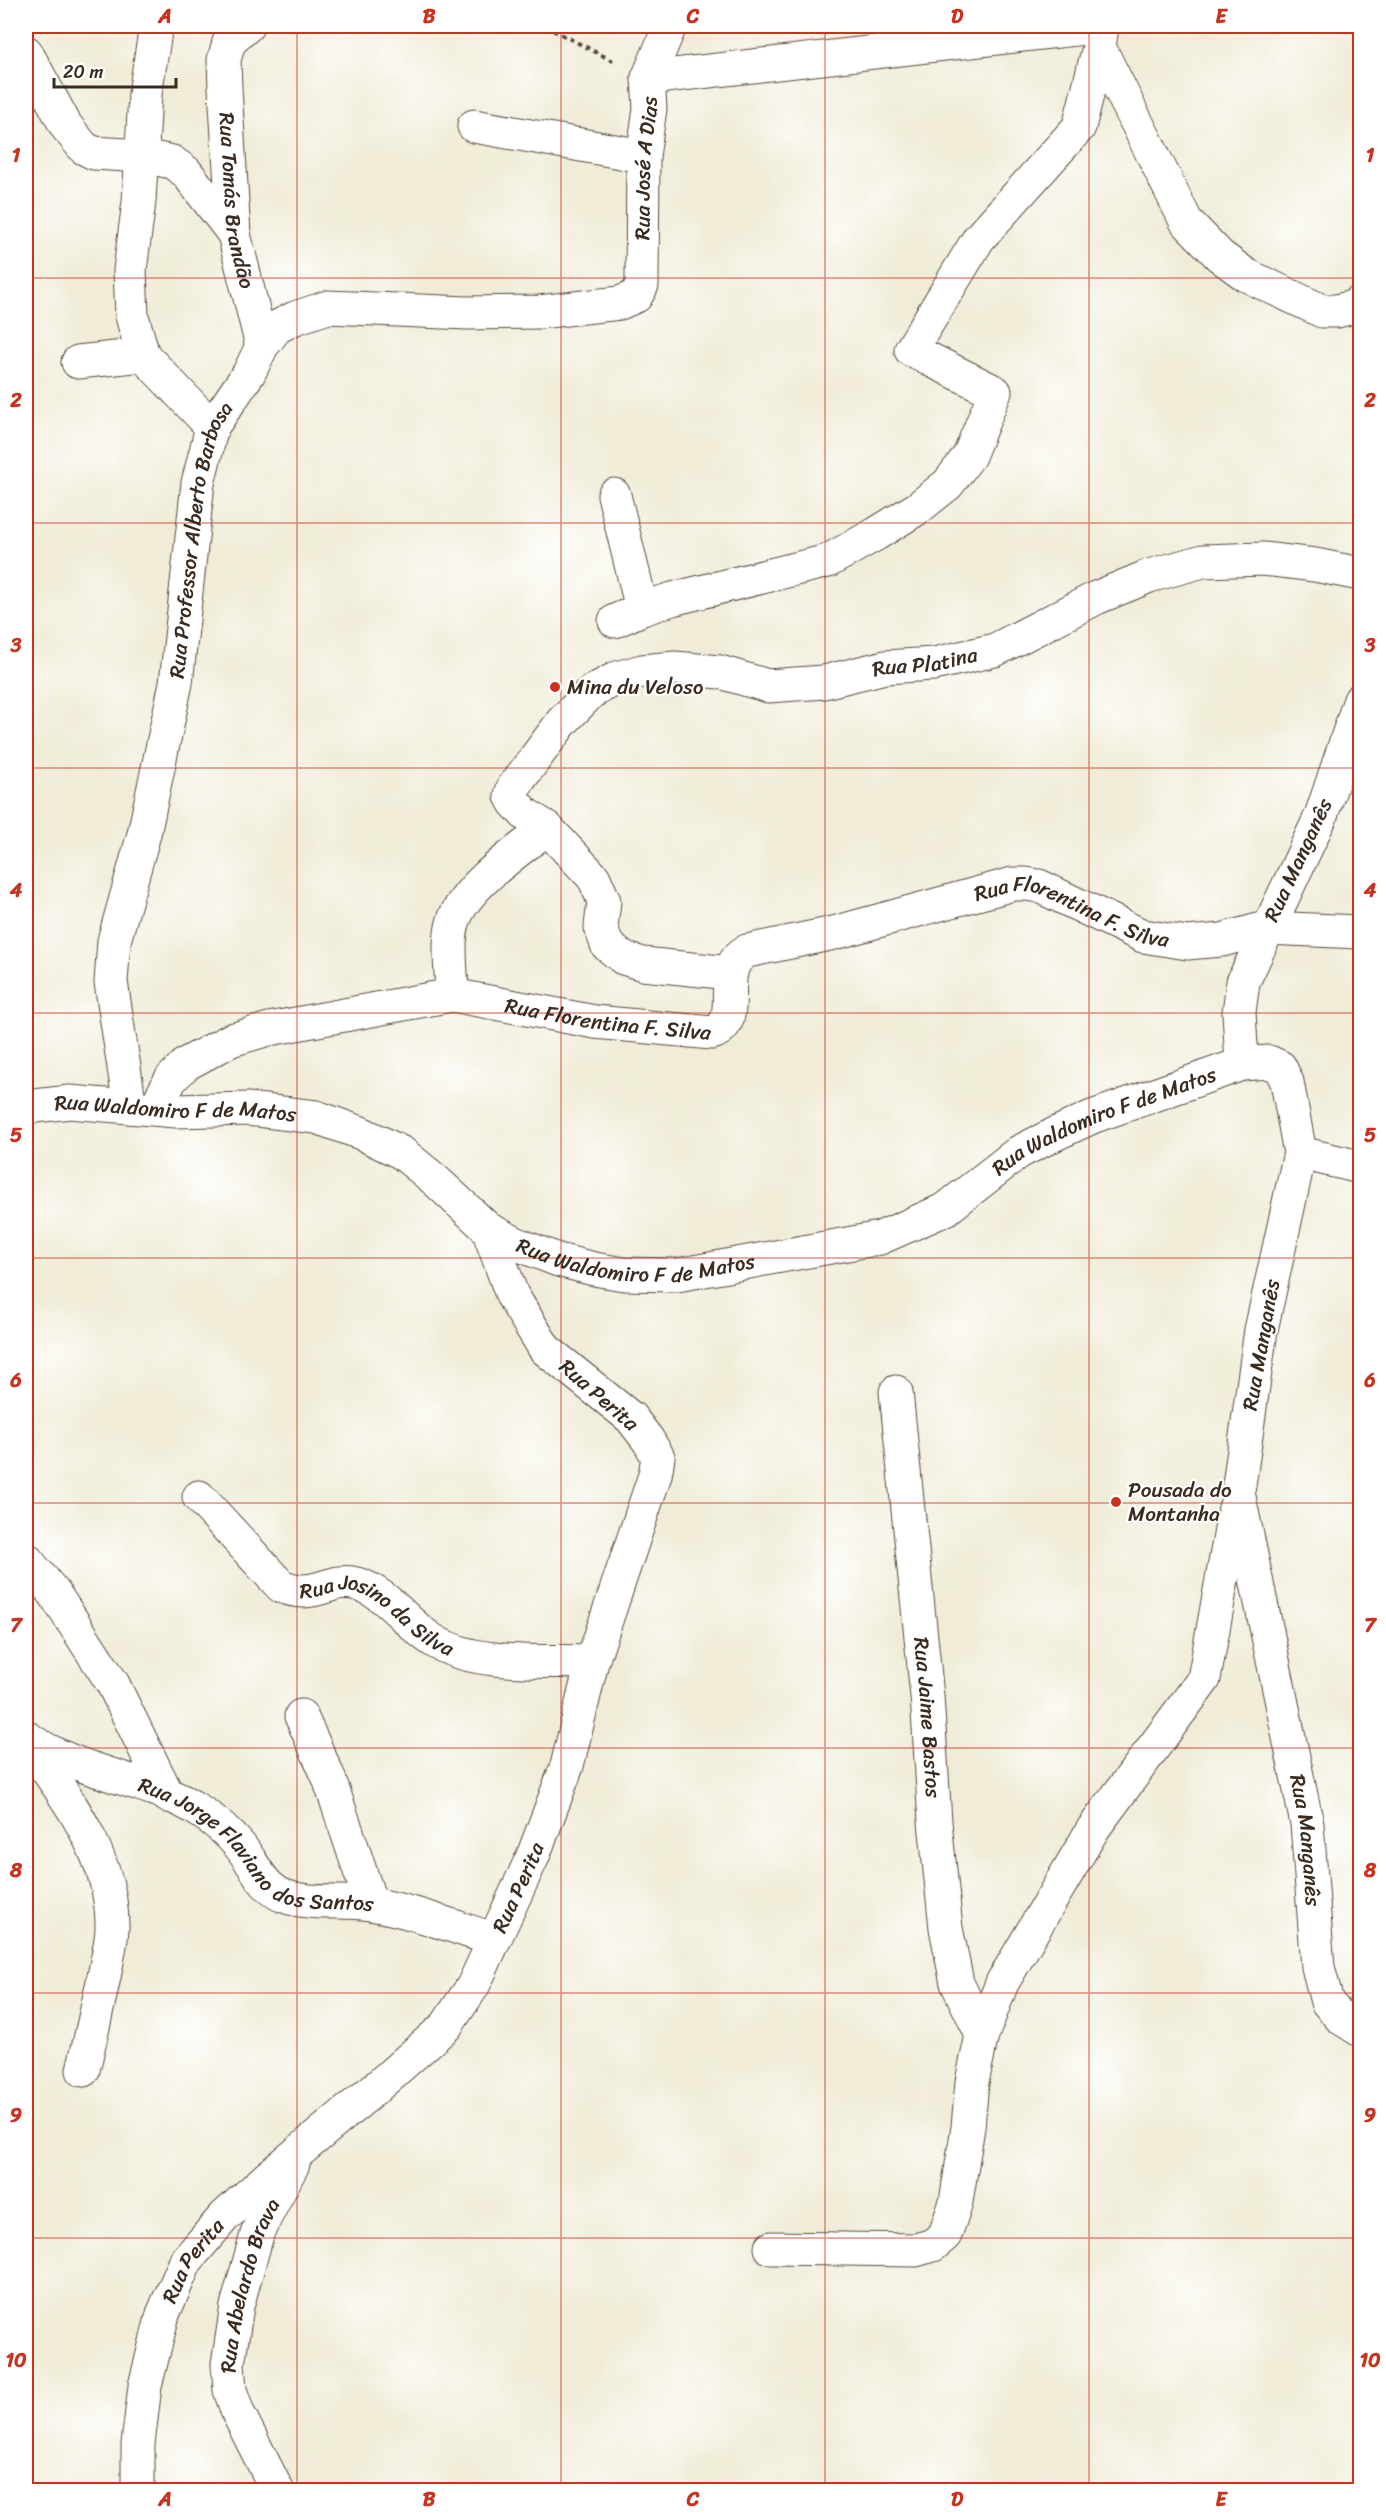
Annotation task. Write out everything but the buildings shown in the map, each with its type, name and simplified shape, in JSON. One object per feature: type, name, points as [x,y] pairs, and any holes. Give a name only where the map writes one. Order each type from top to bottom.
[{"type":"street","points":[[156,26],[145,94],[139,202],[130,270],[132,316],[143,355],[212,427]]},
{"type":"street","name":"Rua Tomás Brandão","points":[[247,26],[229,42],[224,60],[234,234],[262,346]]},
{"type":"street","name":"Rua José A Dias","points":[[620,303],[636,296],[642,285],[643,156],[650,108],[648,78],[670,26]]},
{"type":"street","points":[[648,78],[1101,33]]},
{"type":"street","points":[[1101,33],[1186,221],[1220,256],[1246,275],[1322,311],[1337,311],[1353,307],[1360,302]]},
{"type":"street","points":[[615,495],[629,615],[682,597],[828,561],[918,508],[948,484],[969,456],[995,392],[911,350],[979,238],[1079,127],[1101,33]]},
{"type":"street","points":[[26,52],[66,126],[84,148],[94,153],[142,156],[172,162],[186,172],[234,234]]},
{"type":"street","points":[[474,126],[643,156]]},
{"type":"street","name":"Rua Professor Alberto Barbosa","points":[[143,1108],[111,982],[114,941],[144,834],[176,683],[198,483],[212,427],[249,373],[262,346],[277,327],[295,318],[328,307],[518,312],[620,303]]},
{"type":"street","points":[[78,362],[143,355]]},
{"type":"street","name":"Rua Platina","points":[[547,828],[525,814],[515,803],[512,796],[513,788],[562,722],[591,692],[617,678],[642,671],[675,668],[720,672],[768,686],[824,682],[885,667],[934,664],[995,651],[1096,598],[1149,576],[1203,561],[1263,559],[1315,565],[1360,574]]},
{"type":"street","name":"Rua Manganês","points":[[1360,700],[1321,816],[1266,928],[1243,982],[1239,1012],[1242,1064],[1269,1062],[1280,1067],[1287,1082],[1300,1153],[1261,1330],[1238,1492],[1307,1824],[1318,1967],[1327,2002],[1341,2018],[1360,2030]]},
{"type":"street","points":[[452,995],[451,947],[456,914],[492,872],[547,828],[594,878],[604,901],[601,927],[607,945],[623,958],[643,964],[730,973]]},
{"type":"street","name":"Rua Florentina F. Silva","points":[[143,1108],[186,1064],[231,1040],[269,1029],[452,995],[595,1023],[712,1033],[723,1029],[727,1022],[730,973],[734,962],[747,951],[905,915],[1013,884],[1039,886],[1143,936],[1187,943],[1222,940],[1266,928],[1360,932]]},
{"type":"street","name":"Rua Waldomiro F de Matos","points":[[26,1107],[70,1102],[143,1108],[258,1110],[316,1117],[361,1133],[402,1153],[488,1229],[517,1244],[558,1260],[624,1274],[677,1275],[880,1238],[946,1209],[1019,1152],[1053,1135],[1092,1117],[1242,1064]]},
{"type":"street","points":[[1300,1153],[1360,1167]]},
{"type":"street","name":"Rua Perita","points":[[138,2490],[138,2444],[145,2386],[163,2314],[186,2261],[224,2217],[446,2025],[473,1986],[533,1856],[567,1766],[592,1662],[655,1474],[658,1457],[631,1418],[545,1349],[512,1295],[488,1229]]},
{"type":"street","name":"Rua Jaime Bastos","points":[[896,1392],[927,1696],[935,1822],[946,1928],[957,1983],[982,2035]]},
{"type":"street","points":[[771,2248],[916,2250],[933,2245],[945,2235],[956,2202],[968,2127],[972,2082],[982,2035],[1002,1983],[1069,1866],[1093,1829],[1204,1679],[1238,1492]]},
{"type":"street","name":"Rua Josino da Silva","points":[[199,1497],[281,1586],[295,1592],[309,1592],[338,1583],[354,1583],[371,1588],[434,1641],[463,1653],[495,1659],[592,1662]]},
{"type":"street","points":[[26,1559],[54,1593],[113,1684],[168,1796]]},
{"type":"street","points":[[301,1716],[329,1778],[371,1904]]},
{"type":"street","points":[[26,1738],[63,1793],[104,1870],[112,1927],[98,2010],[83,2070]]},
{"type":"street","name":"Rua Jorge Flaviano dos Santos","points":[[26,1738],[42,1749],[74,1764],[124,1779],[199,1811],[228,1832],[266,1883],[284,1896],[371,1904],[493,1939]]},
{"type":"street","name":"Rua Abelardo Brava","points":[[277,2490],[238,2413],[230,2390],[228,2364],[237,2306],[258,2231],[300,2149]]},
{"type":"path","points":[[545,26],[648,78]]},
{"type":"place","name":"Mina du Veloso","points":[[555,687]]},
{"type":"place","name":"Pousada do Montanha","points":[[1116,1502]]}]
